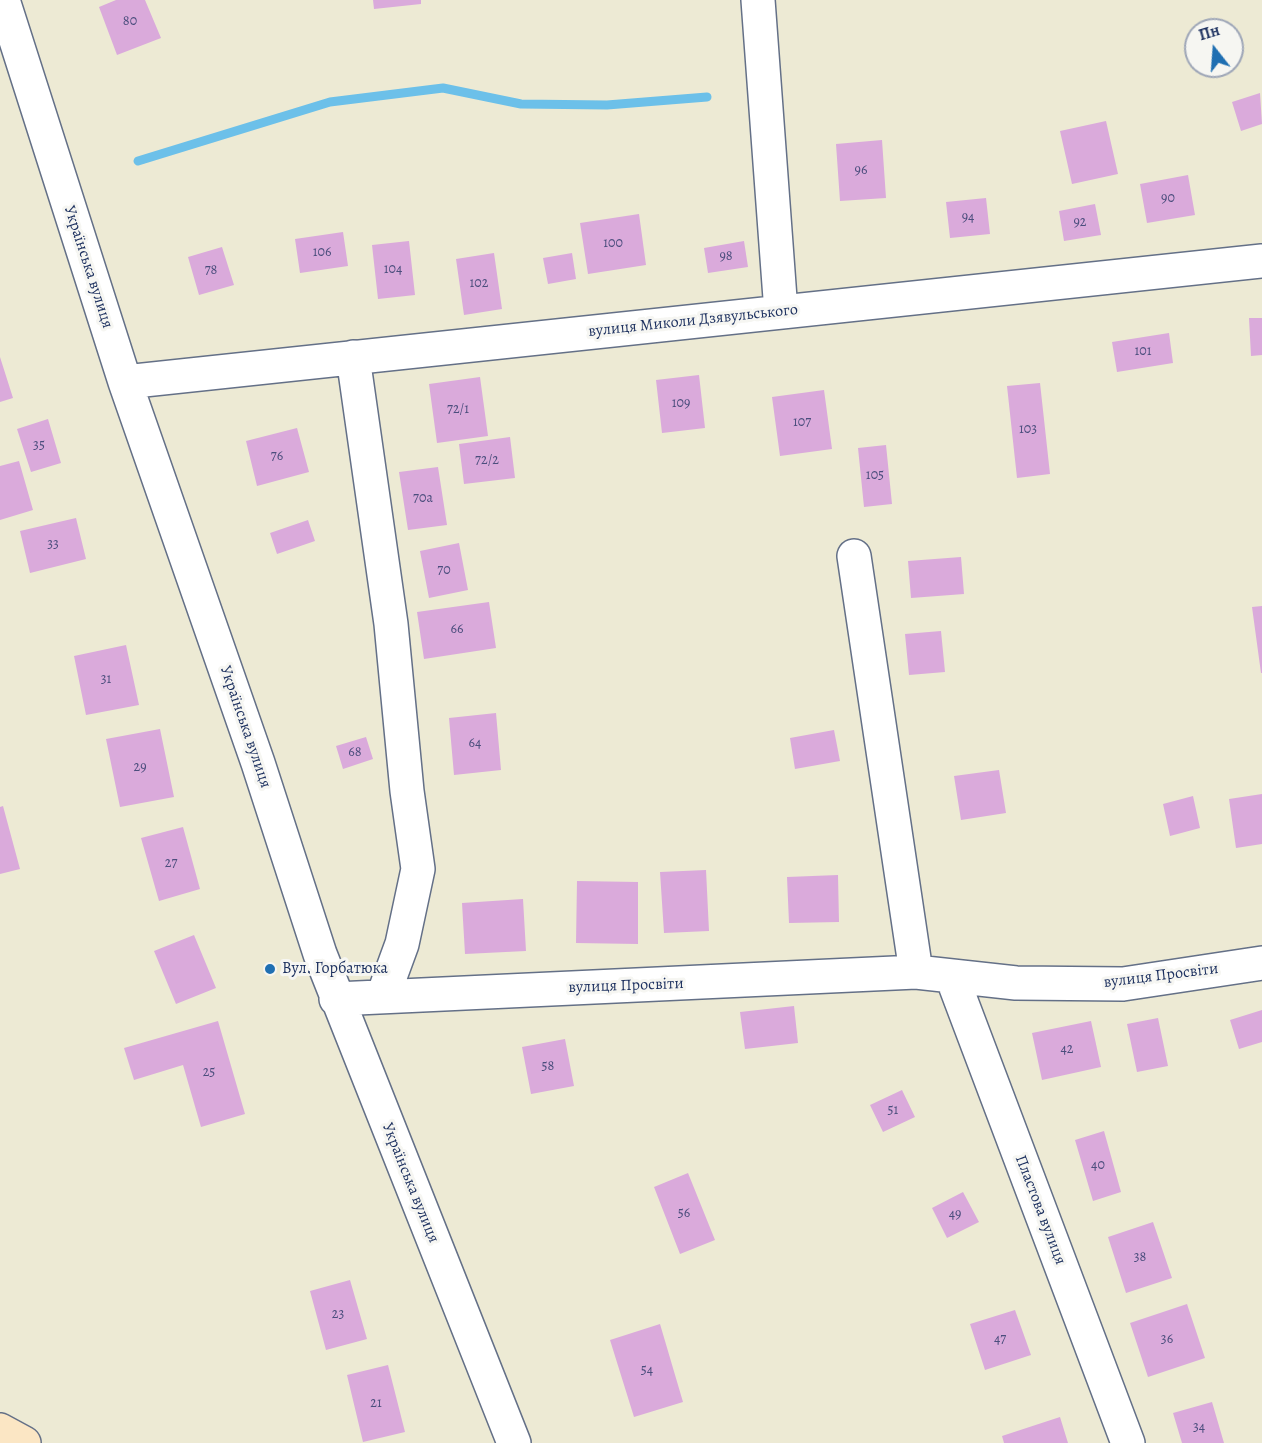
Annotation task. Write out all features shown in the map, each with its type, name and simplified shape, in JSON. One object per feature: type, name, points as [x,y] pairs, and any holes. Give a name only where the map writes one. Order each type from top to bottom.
[{"type":"main road","points":[[0,1430],[24,1443]]},
{"type":"street","name":"Українська вулиця","points":[[3,0],[12,66],[125,382],[336,999],[514,1443]]},
{"type":"street","points":[[758,0],[781,312]]},
{"type":"street","name":"вулиця Миколи Дзявульського","points":[[125,382],[1262,261]]},
{"type":"street","points":[[353,357],[391,624],[407,791],[418,869],[402,944],[384,996]]},
{"type":"street","points":[[854,556],[916,972]]},
{"type":"street","name":"вулиця Просвіти","points":[[336,999],[916,972],[1016,983],[1123,984],[1262,963]]},
{"type":"street","name":"Пластова вулиця","points":[[952,977],[1128,1443]]},
{"type":"building","points":[[116,0],[145,0],[161,38],[117,55],[99,7]]},
{"type":"building","points":[[373,0],[421,0],[421,4],[374,9]]},
{"type":"building","points":[[1260,93],[1262,124],[1241,131],[1232,102]]},
{"type":"building","points":[[1106,121],[1118,174],[1072,184],[1060,131]]},
{"type":"building","points":[[882,140],[886,198],[840,201],[836,144]]},
{"type":"building","points":[[1188,175],[1195,215],[1147,223],[1140,184]]},
{"type":"building","points":[[986,198],[990,234],[950,238],[946,202]]},
{"type":"building","points":[[1095,204],[1101,235],[1064,241],[1059,211]]},
{"type":"building","points":[[639,214],[646,265],[588,274],[580,223]]},
{"type":"building","points":[[343,232],[348,266],[300,273],[295,239]]},
{"type":"building","points":[[409,241],[415,295],[378,299],[372,245]]},
{"type":"building","points":[[744,241],[748,267],[708,273],[704,248]]},
{"type":"building","points":[[222,247],[234,285],[199,295],[188,257]]},
{"type":"building","points":[[494,253],[502,309],[464,315],[456,259]]},
{"type":"building","points":[[572,253],[576,279],[548,284],[543,258]]},
{"type":"building","points":[[1249,318],[1262,318],[1262,355],[1251,356]]},
{"type":"building","points":[[1169,333],[1173,363],[1117,372],[1112,342]]},
{"type":"building","points":[[0,357],[13,398],[0,402]]},
{"type":"building","points":[[699,375],[705,428],[662,433],[656,380]]},
{"type":"building","points":[[480,377],[488,436],[437,443],[429,384]]},
{"type":"building","points":[[1040,383],[1050,474],[1017,478],[1007,386]]},
{"type":"building","points":[[824,390],[832,449],[780,456],[772,397]]},
{"type":"building","points":[[48,419],[61,463],[31,472],[17,429]]},
{"type":"building","points":[[297,428],[309,472],[257,486],[246,441]]},
{"type":"building","points":[[510,437],[515,478],[464,484],[459,444]]},
{"type":"building","points":[[886,445],[892,504],[864,507],[858,448]]},
{"type":"building","points":[[19,461],[33,510],[0,520],[0,466]]},
{"type":"building","points":[[438,467],[447,525],[408,530],[399,472]]},
{"type":"building","points":[[76,518],[86,559],[30,573],[20,531]]},
{"type":"building","points":[[308,520],[315,541],[277,554],[270,533]]},
{"type":"building","points":[[459,543],[468,590],[429,598],[420,551]]},
{"type":"building","points":[[961,557],[964,594],[911,598],[908,561]]},
{"type":"building","points":[[489,602],[496,648],[424,659],[417,612]]},
{"type":"building","points":[[1262,606],[1262,673],[1261,673],[1252,607]]},
{"type":"building","points":[[941,631],[945,672],[909,675],[905,634]]},
{"type":"building","points":[[126,645],[139,705],[86,715],[74,656]]},
{"type":"building","points":[[496,713],[501,770],[454,775],[449,718]]},
{"type":"building","points":[[160,729],[174,797],[120,807],[106,739]]},
{"type":"building","points":[[834,730],[840,761],[795,769],[790,738]]},
{"type":"building","points":[[366,737],[373,759],[343,769],[336,746]]},
{"type":"building","points":[[999,770],[1006,813],[961,820],[954,776]]},
{"type":"building","points":[[1262,794],[1262,844],[1236,848],[1229,799]]},
{"type":"building","points":[[1193,796],[1200,828],[1170,836],[1163,804]]},
{"type":"building","points":[[3,806],[20,869],[0,874],[0,807]]},
{"type":"building","points":[[183,827],[200,889],[159,901],[141,838]]},
{"type":"building","points":[[706,870],[709,931],[664,933],[660,872]]},
{"type":"building","points":[[838,875],[839,922],[789,923],[787,877]]},
{"type":"building","points":[[577,881],[638,882],[638,944],[576,943]]},
{"type":"building","points":[[523,899],[526,951],[465,954],[462,903]]},
{"type":"building","points":[[194,935],[216,988],[176,1004],[154,951]]},
{"type":"building","points":[[794,1006],[798,1043],[745,1049],[740,1012]]},
{"type":"building","points":[[1262,1010],[1262,1042],[1239,1049],[1230,1020]]},
{"type":"building","points":[[1158,1018],[1168,1066],[1137,1072],[1127,1024]]},
{"type":"building","points":[[218,1021],[245,1114],[201,1127],[183,1065],[134,1080],[124,1048]]},
{"type":"building","points":[[1091,1021],[1101,1067],[1042,1080],[1032,1033]]},
{"type":"building","points":[[565,1039],[574,1086],[531,1094],[522,1047]]},
{"type":"building","points":[[902,1090],[915,1117],[883,1132],[870,1105]]},
{"type":"building","points":[[1104,1131],[1121,1192],[1093,1201],[1075,1140]]},
{"type":"building","points":[[688,1173],[715,1240],[680,1254],[654,1187]]},
{"type":"building","points":[[963,1192],[979,1222],[947,1238],[932,1208]]},
{"type":"building","points":[[1153,1222],[1172,1278],[1126,1293],[1108,1237]]},
{"type":"building","points":[[350,1280],[367,1339],[326,1350],[310,1291]]},
{"type":"building","points":[[1187,1304],[1205,1358],[1148,1377],[1130,1323]]},
{"type":"building","points":[[1015,1310],[1031,1355],[985,1370],[970,1324]]},
{"type":"building","points":[[660,1324],[683,1402],[634,1417],[610,1340]]},
{"type":"building","points":[[388,1365],[405,1432],[363,1442],[347,1375]]},
{"type":"building","points":[[1212,1402],[1224,1443],[1182,1443],[1173,1413]]},
{"type":"building","points":[[1060,1417],[1068,1443],[1004,1443],[1002,1436]]},
{"type":"waterway","points":[[138,161],[330,102],[443,88],[521,104],[607,105],[707,97]]},
{"type":"place","name":"Вул. Горбатюка","points":[[270,969]]}]
